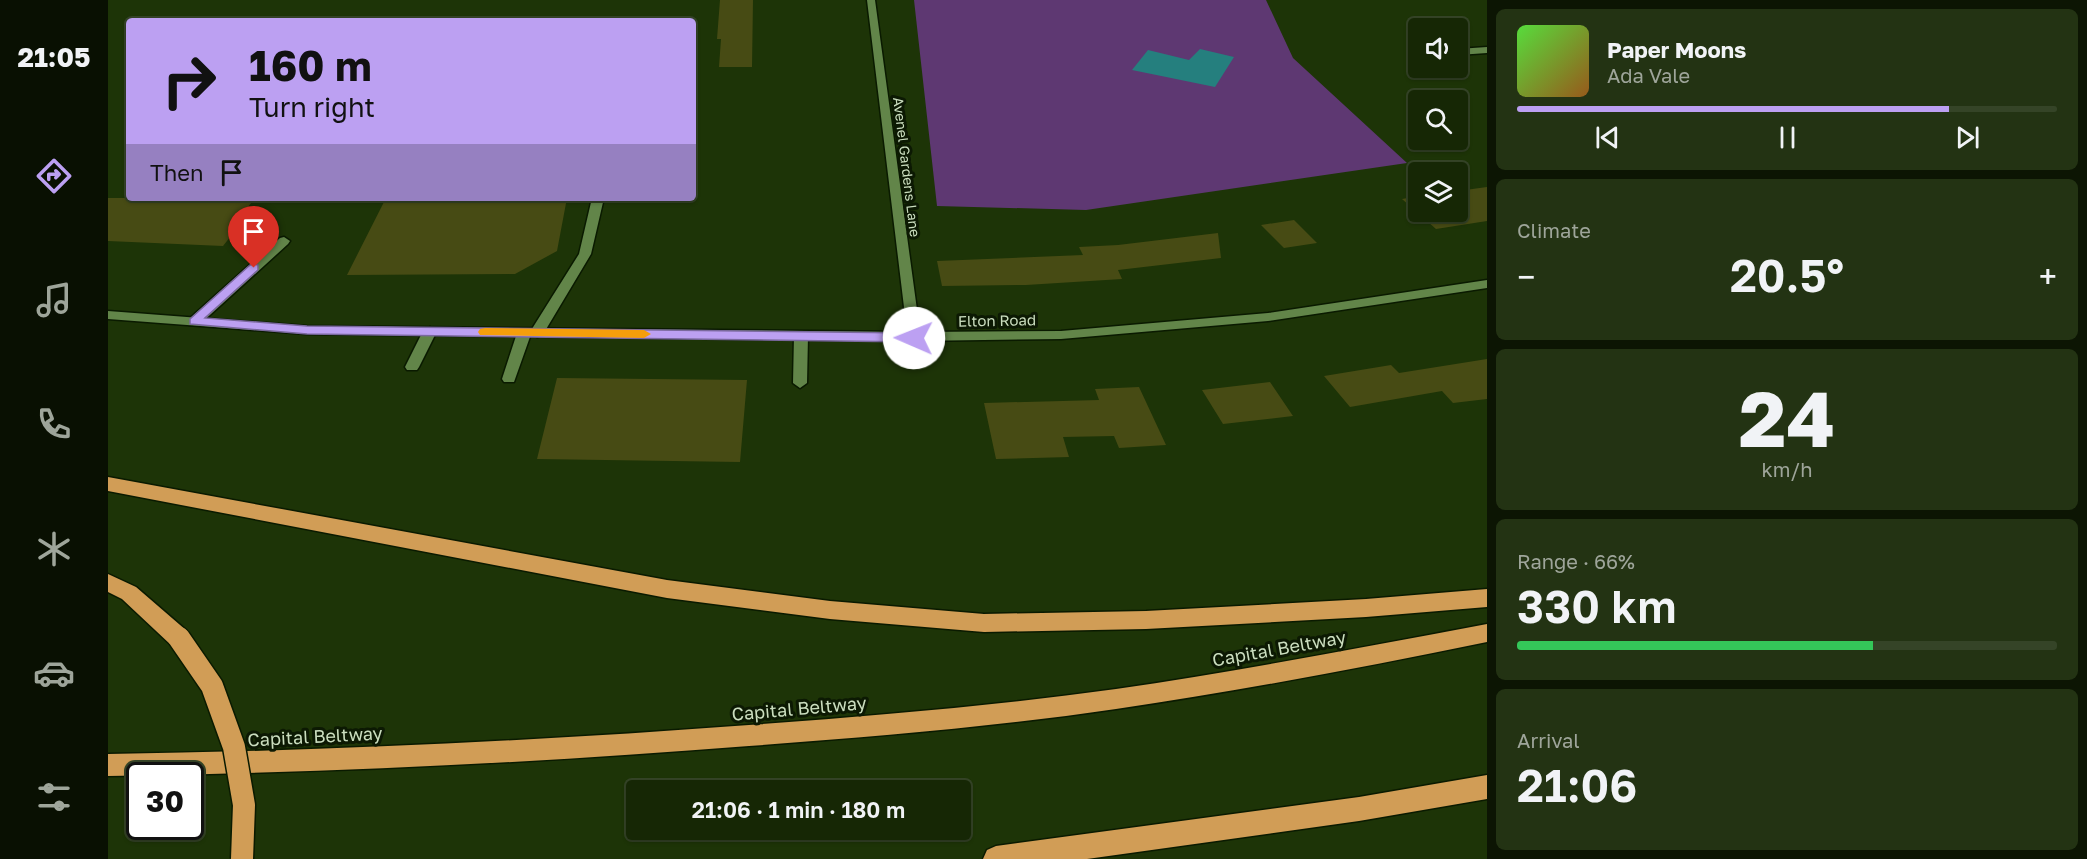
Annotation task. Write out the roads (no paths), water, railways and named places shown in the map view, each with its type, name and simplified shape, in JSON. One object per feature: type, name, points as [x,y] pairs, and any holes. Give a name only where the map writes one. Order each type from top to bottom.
[{"type":"highway","points":[[108,484],[667,589],[830,610],[984,623],[1146,620],[1366,608],[1487,598]]},
{"type":"highway","points":[[108,582],[129,593],[179,638],[212,686],[234,747],[244,805],[242,859]]},
{"type":"highway","name":"Capital Beltway","points":[[108,765],[223,764],[614,747],[956,719],[1116,699],[1274,674],[1487,633]]},
{"type":"highway","points":[[996,859],[1359,809],[1487,787]]},
{"type":"street","name":"Avenel Gardens Lane","points":[[871,0],[914,338]]},
{"type":"street","points":[[1468,51],[1487,50]]},
{"type":"street","points":[[509,379],[531,333],[585,255],[597,201]]},
{"type":"street","points":[[194,322],[284,241]]},
{"type":"street","name":"Elton Road","points":[[108,315],[307,330],[914,338],[1061,335],[1268,317],[1487,284]]},
{"type":"street","points":[[412,367],[430,332]]},
{"type":"street","points":[[800,383],[801,336]]},
{"type":"water","points":[[1200,49],[1234,57],[1215,87],[1132,70],[1148,50],[1189,60]]}]
